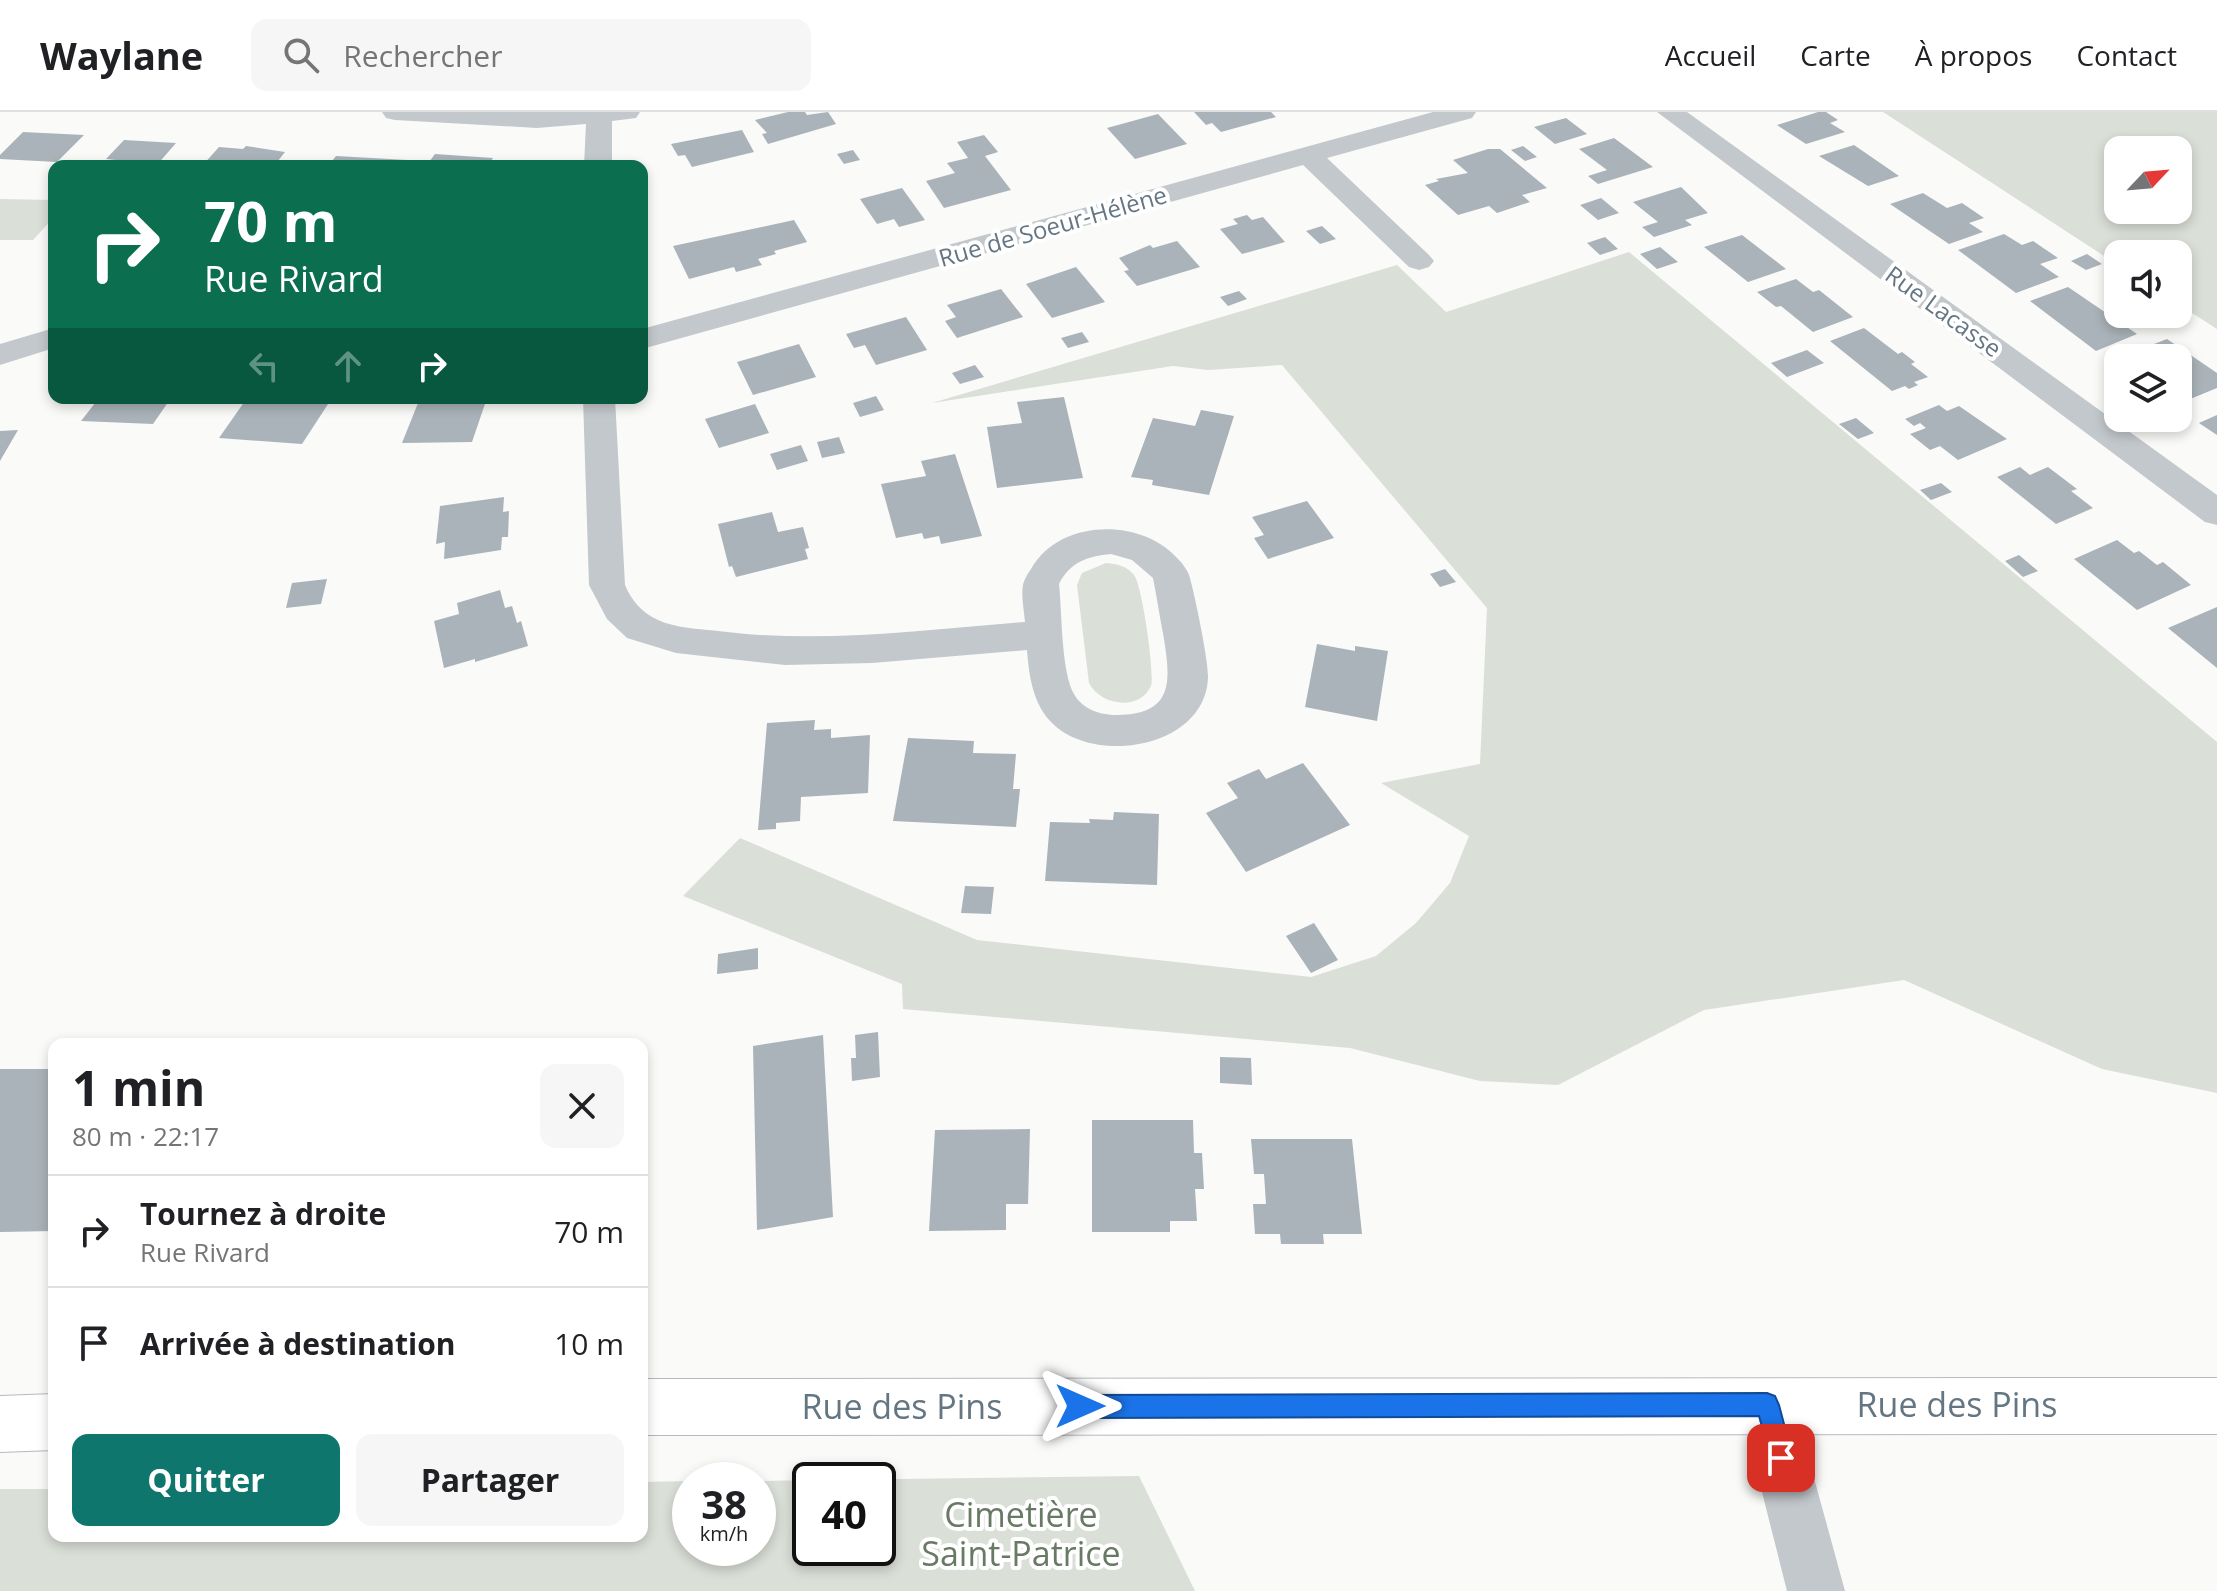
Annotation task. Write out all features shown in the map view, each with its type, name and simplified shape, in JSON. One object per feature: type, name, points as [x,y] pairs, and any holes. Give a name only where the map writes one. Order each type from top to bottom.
[{"type":"street","points":[[395,112],[537,120],[599,117],[627,112]]},
{"type":"street","name":"Rue de Soeur-Hélène","points":[[648,337],[1463,112]]},
{"type":"street","name":"Rue Lacasse","points":[[1670,112],[2217,513]]},
{"type":"street","points":[[598,160],[599,117]]},
{"type":"street","points":[[1308,155],[1419,261]]},
{"type":"street","points":[[0,355],[48,340]]},
{"type":"street","points":[[599,404],[607,585],[613,602],[642,629],[660,636],[742,650],[801,654],[1046,634]]},
{"type":"street","points":[[1091,542],[1130,544],[1148,551],[1161,561],[1171,575],[1189,677],[1185,694],[1175,710],[1158,722],[1138,729],[1115,731],[1093,727],[1074,718],[1059,704],[1051,688],[1046,634],[1041,584],[1057,557],[1091,542]]},
{"type":"street","points":[[1767,1405],[1816,1591]]},
{"type":"street","name":"Rue des Pins","points":[[648,1407],[2217,1406]]},
{"type":"street","points":[[0,1424],[48,1422]]},
{"type":"green space","points":[[1883,112],[2217,112],[2217,329],[2192,313],[2192,240],[2104,240],[2104,256]]},
{"type":"green space","points":[[0,199],[48,200],[48,224],[33,240],[0,240]]},
{"type":"green space","points":[[1629,252],[2217,742],[2217,1093],[2102,1069],[1904,980],[1704,1010],[1558,1085],[1480,1081],[1350,1048],[903,1009],[902,984],[683,896],[740,838],[977,940],[1311,977],[1376,956],[1416,923],[1450,883],[1469,836],[1381,783],[1480,764],[1487,608],[1282,365],[1208,370],[1173,366],[932,403],[1397,265],[1446,312]]},
{"type":"green space","points":[[1106,563],[1122,566],[1134,575],[1147,629],[1151,686],[1138,700],[1129,702],[1110,700],[1094,691],[1089,683],[1077,585],[1082,573]]},
{"type":"green space","name":"Cimetière Saint-Patrice","points":[[1139,1476],[1195,1591],[0,1591],[0,1489],[48,1489],[48,1542],[648,1542],[648,1482],[672,1481],[672,1566],[776,1566],[776,1481],[792,1480],[792,1566],[896,1566],[896,1479]]},
{"type":"building","points":[[788,112],[805,112],[807,115],[828,112],[836,124],[768,144],[762,134],[767,133],[755,120]]},
{"type":"building","points":[[1194,112],[1271,112],[1276,117],[1221,132],[1212,123],[1206,125]]},
{"type":"building","points":[[1826,112],[1838,120],[1830,123],[1845,132],[1806,144],[1777,125]]},
{"type":"building","points":[[1158,114],[1187,144],[1135,159],[1107,128]]},
{"type":"building","points":[[1566,118],[1587,134],[1555,144],[1534,127]]},
{"type":"building","points":[[742,130],[754,152],[692,167],[685,155],[678,156],[671,144]]},
{"type":"building","points":[[23,132],[84,135],[59,160],[0,159],[0,155]]},
{"type":"building","points":[[984,135],[998,152],[985,156],[1011,190],[944,208],[926,181],[955,173],[947,163],[968,158],[957,142]]},
{"type":"building","points":[[1614,138],[1653,167],[1598,184],[1588,176],[1607,170],[1579,149]]},
{"type":"building","points":[[124,140],[176,143],[161,160],[106,159]]},
{"type":"building","points":[[1854,145],[1899,176],[1868,186],[1819,156]]},
{"type":"building","points":[[246,146],[285,152],[279,160],[207,160],[219,147],[243,149]]},
{"type":"building","points":[[1523,146],[1537,157],[1525,161],[1511,150]]},
{"type":"building","points":[[1488,149],[1500,149],[1547,188],[1522,195],[1530,202],[1497,213],[1489,206],[1458,215],[1425,185],[1439,181],[1436,179],[1468,173],[1453,160]]},
{"type":"building","points":[[853,150],[860,160],[844,164],[837,154]]},
{"type":"building","points":[[435,154],[493,158],[492,160],[430,160]]},
{"type":"building","points":[[336,156],[407,160],[333,160]]},
{"type":"building","points":[[1681,187],[1708,213],[1685,220],[1692,225],[1654,237],[1642,227],[1658,222],[1633,202]]},
{"type":"building","points":[[902,188],[925,220],[899,227],[894,219],[877,224],[860,199]]},
{"type":"building","points":[[1923,193],[1947,208],[1962,203],[1984,218],[1969,223],[1983,232],[1949,244],[1890,204]]},
{"type":"building","points":[[1601,198],[1619,213],[1598,220],[1580,205]]},
{"type":"building","points":[[1247,215],[1252,220],[1263,217],[1285,242],[1242,254],[1220,229],[1238,224],[1233,219]]},
{"type":"building","points":[[794,220],[807,242],[774,251],[776,254],[758,259],[762,265],[736,272],[734,267],[689,279],[673,246]]},
{"type":"building","points":[[1322,226],[1336,239],[1320,244],[1306,231]]},
{"type":"building","points":[[2004,234],[2022,245],[2033,241],[2058,258],[2040,264],[2059,277],[2016,293],[1958,250]]},
{"type":"building","points":[[1742,235],[1786,269],[1748,282],[1704,247]]},
{"type":"building","points":[[1605,237],[1618,249],[1600,255],[1587,243]]},
{"type":"building","points":[[1177,241],[1200,267],[1137,286],[1124,271],[1129,270],[1119,258],[1150,245],[1153,248]]},
{"type":"building","points":[[1660,247],[1678,262],[1657,269],[1640,254]]},
{"type":"building","points":[[2087,254],[2102,264],[2086,270],[2071,261]]},
{"type":"building","points":[[1076,267],[1105,302],[1052,318],[1026,284]]},
{"type":"building","points":[[1796,279],[1813,292],[1819,290],[1853,317],[1813,332],[1781,306],[1776,307],[1757,292]]},
{"type":"building","points":[[2068,287],[2104,312],[2104,328],[2128,328],[2137,334],[2113,344],[2104,344],[2104,348],[2096,351],[2030,301]]},
{"type":"building","points":[[1001,289],[1023,317],[957,338],[945,321],[956,317],[947,305]]},
{"type":"building","points":[[1239,291],[1247,299],[1228,306],[1220,297]]},
{"type":"building","points":[[906,317],[927,350],[876,365],[865,345],[854,348],[846,334]]},
{"type":"building","points":[[1864,328],[1898,354],[1902,352],[1915,362],[1911,364],[1928,377],[1914,382],[1918,385],[1909,389],[1905,386],[1892,391],[1830,341]]},
{"type":"building","points":[[1082,332],[1089,342],[1068,348],[1061,338]]},
{"type":"building","points":[[2167,339],[2174,344],[2154,344]]},
{"type":"building","points":[[799,344],[816,377],[753,395],[737,362]]},
{"type":"building","points":[[1807,350],[1824,363],[1787,377],[1771,363]]},
{"type":"building","points":[[2192,356],[2217,373],[2217,388],[2192,398]]},
{"type":"building","points":[[975,365],[984,377],[960,384],[952,373]]},
{"type":"building","points":[[876,396],[884,410],[860,417],[853,403]]},
{"type":"building","points":[[1064,397],[1083,478],[997,488],[987,427],[1022,423],[1017,402]]},
{"type":"building","points":[[94,404],[167,404],[153,424],[81,421]]},
{"type":"building","points":[[243,404],[328,404],[302,444],[219,438]]},
{"type":"building","points":[[418,404],[485,404],[472,442],[402,443]]},
{"type":"building","points":[[755,404],[769,433],[719,448],[705,419]]},
{"type":"building","points":[[1939,405],[1947,411],[1959,406],[2007,439],[1958,460],[1940,446],[1930,450],[1910,434],[1926,428],[1920,423],[1914,426],[1905,419]]},
{"type":"building","points":[[1201,410],[1234,416],[1209,495],[1152,485],[1153,480],[1131,477],[1153,418],[1195,426]]},
{"type":"building","points":[[2217,415],[2217,435],[2199,423]]},
{"type":"building","points":[[1856,418],[1874,433],[1858,439],[1839,424]]},
{"type":"building","points":[[18,430],[0,461],[0,431]]},
{"type":"building","points":[[839,437],[845,453],[822,458],[817,442]]},
{"type":"building","points":[[801,445],[808,461],[777,470],[770,454]]},
{"type":"building","points":[[955,454],[982,536],[941,544],[939,536],[924,539],[922,533],[896,538],[881,484],[926,476],[921,461]]},
{"type":"building","points":[[2020,467],[2030,475],[2048,467],[2077,489],[2071,491],[2093,508],[2056,524],[1997,477]]},
{"type":"building","points":[[1941,483],[1952,492],[1931,500],[1920,490]]},
{"type":"building","points":[[504,497],[503,512],[509,511],[508,537],[502,537],[501,550],[444,559],[445,542],[436,544],[440,506]]},
{"type":"building","points":[[1307,501],[1334,538],[1268,559],[1254,538],[1264,535],[1252,517]]},
{"type":"building","points":[[772,512],[778,532],[803,527],[809,548],[805,549],[808,559],[736,577],[732,566],[729,567],[718,524]]},
{"type":"building","points":[[2117,540],[2157,565],[2163,562],[2191,585],[2137,610],[2074,559]]},
{"type":"building","points":[[2019,555],[2038,571],[2023,577],[2005,561]]},
{"type":"building","points":[[1445,569],[1456,582],[1440,587],[1430,574]]},
{"type":"building","points":[[327,579],[321,604],[286,608],[292,583]]},
{"type":"building","points":[[500,590],[505,608],[512,606],[517,623],[521,621],[528,646],[444,668],[434,621],[459,614],[457,603]]},
{"type":"building","points":[[2217,607],[2217,668],[2168,628]]},
{"type":"building","points":[[1317,644],[1355,651],[1355,646],[1388,651],[1377,721],[1305,707]]},
{"type":"building","points":[[815,720],[814,730],[831,729],[831,738],[870,735],[868,793],[801,797],[800,821],[776,823],[776,829],[758,830],[767,723]]},
{"type":"building","points":[[908,738],[974,741],[973,753],[1016,754],[1013,789],[1020,789],[1016,827],[893,821]]},
{"type":"building","points":[[1303,763],[1350,825],[1246,872],[1206,813],[1238,798],[1227,783],[1259,769],[1266,779]]},
{"type":"building","points":[[1114,812],[1159,814],[1157,885],[1045,881],[1050,822],[1113,820]]},
{"type":"building","points":[[965,886],[994,887],[991,914],[961,913]]},
{"type":"building","points":[[1314,923],[1338,960],[1311,973],[1286,936]]},
{"type":"building","points":[[758,948],[758,969],[717,974],[718,954]]},
{"type":"building","points":[[878,1032],[880,1077],[852,1081],[851,1058],[856,1058],[855,1035]]},
{"type":"building","points":[[823,1035],[833,1217],[757,1230],[753,1046]]},
{"type":"building","points":[[1220,1057],[1251,1058],[1252,1085],[1220,1083]]},
{"type":"building","points":[[0,1069],[48,1069],[48,1231],[0,1232]]},
{"type":"building","points":[[1092,1120],[1193,1120],[1194,1153],[1202,1153],[1204,1189],[1195,1189],[1197,1221],[1170,1221],[1170,1232],[1092,1232]]},
{"type":"building","points":[[1030,1129],[1028,1204],[1006,1204],[1006,1230],[929,1231],[935,1130]]},
{"type":"building","points":[[1251,1139],[1352,1139],[1362,1234],[1323,1234],[1324,1244],[1281,1244],[1280,1234],[1255,1234],[1253,1204],[1266,1204],[1264,1174],[1254,1174]]},
{"type":"route","points":[[1080,1406],[1767,1405],[1781,1458]]}]
